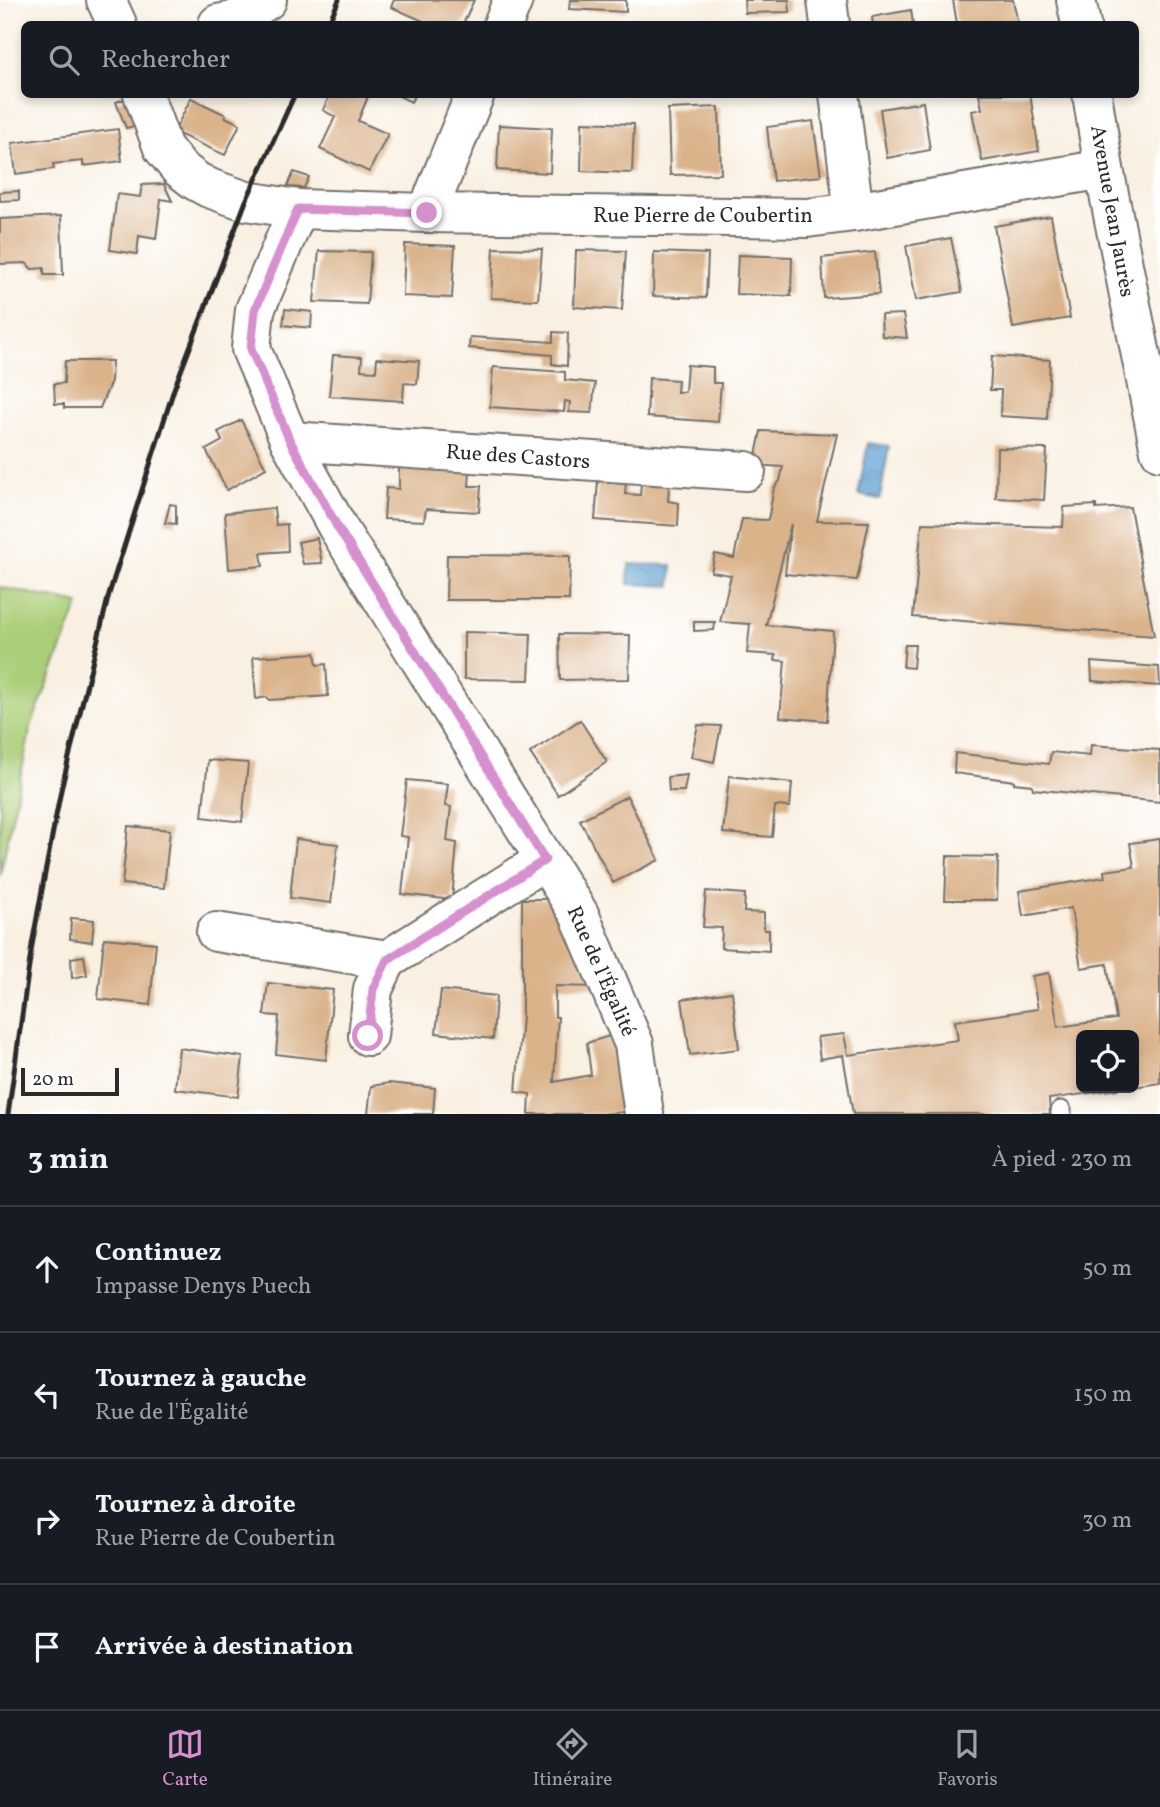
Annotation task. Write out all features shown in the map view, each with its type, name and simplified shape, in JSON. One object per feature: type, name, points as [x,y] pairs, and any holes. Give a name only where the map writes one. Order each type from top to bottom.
[{"type":"street","points":[[106,0],[116,21]]},
{"type":"street","points":[[234,21],[267,0]]},
{"type":"street","points":[[504,21],[513,0]]},
{"type":"street","points":[[827,0],[830,21]]},
{"type":"street","points":[[1076,0],[1080,21]]},
{"type":"street","name":"Rue Pierre de Coubertin","points":[[145,98],[163,148],[178,168],[196,181],[246,201],[298,209],[807,218],[1104,169]]},
{"type":"street","points":[[427,213],[473,98]]},
{"type":"street","points":[[840,98],[854,212]]},
{"type":"street","name":"Avenue Jean Jaurès","points":[[1093,98],[1104,169],[1160,451]]},
{"type":"street","name":"Rue de l'Égalité","points":[[298,209],[255,310],[251,349],[290,441],[338,528],[579,914],[634,1044],[643,1114]]},
{"type":"street","name":"Rue des Castors","points":[[290,441],[746,471]]},
{"type":"street","points":[[368,1036],[373,989],[387,960],[545,860]]},
{"type":"street","points":[[216,932],[387,960]]},
{"type":"green space","points":[[0,587],[79,604],[31,726],[0,876]]},
{"type":"water","points":[[868,443],[889,446],[880,499],[858,495]]},
{"type":"water","points":[[629,564],[672,565],[671,586],[628,584]]},
{"type":"building","points":[[394,0],[474,0],[464,21],[423,21],[391,7]]},
{"type":"building","points":[[570,0],[626,0],[626,12],[569,9]]},
{"type":"building","points":[[744,0],[789,0],[790,12],[745,13]]},
{"type":"building","points":[[953,0],[1013,0],[1017,21],[956,21]]},
{"type":"building","points":[[911,10],[913,21],[873,21],[872,17]]},
{"type":"building","points":[[133,98],[143,124],[126,128],[116,102]]},
{"type":"building","points":[[191,98],[240,124],[225,155],[174,132]]},
{"type":"building","points":[[328,98],[367,98],[358,121],[388,134],[369,172],[320,149],[335,117],[323,110]]},
{"type":"building","points":[[980,98],[1031,98],[1039,151],[982,161],[972,111],[982,109]]},
{"type":"building","points":[[923,102],[930,150],[887,158],[880,109]]},
{"type":"building","points":[[719,107],[721,174],[670,175],[668,109]]},
{"type":"building","points":[[813,121],[821,176],[773,181],[767,127]]},
{"type":"building","points":[[582,122],[634,124],[632,173],[581,171]]},
{"type":"building","points":[[499,125],[552,128],[550,173],[497,170]]},
{"type":"building","points":[[118,129],[122,161],[83,166],[83,161],[53,164],[54,169],[16,174],[12,143]]},
{"type":"building","points":[[294,172],[309,177],[304,188],[287,187]]},
{"type":"building","points":[[164,184],[172,201],[161,199],[156,239],[139,236],[137,254],[110,250],[117,194],[140,197],[142,185]]},
{"type":"building","points":[[19,191],[19,200],[0,201],[0,192]]},
{"type":"building","points":[[61,216],[63,275],[44,275],[44,268],[32,269],[26,263],[0,264],[0,219]]},
{"type":"building","points":[[1051,216],[1070,318],[1013,328],[994,226]]},
{"type":"building","points":[[951,238],[962,292],[916,300],[906,246]]},
{"type":"building","points":[[405,244],[455,246],[452,298],[403,296]]},
{"type":"building","points":[[494,248],[542,249],[538,300],[491,298]]},
{"type":"building","points":[[576,250],[626,251],[622,310],[574,307]]},
{"type":"building","points":[[319,251],[371,252],[367,304],[314,302]]},
{"type":"building","points":[[654,252],[708,254],[706,298],[653,296]]},
{"type":"building","points":[[875,252],[879,294],[824,298],[822,258]]},
{"type":"building","points":[[738,255],[792,257],[791,296],[736,294]]},
{"type":"building","points":[[285,309],[312,312],[311,328],[283,325]]},
{"type":"building","points":[[903,314],[907,338],[882,336],[881,315]]},
{"type":"building","points":[[553,332],[568,333],[567,366],[552,364],[552,355],[469,348],[470,337],[553,342]]},
{"type":"building","points":[[333,355],[362,357],[361,370],[376,371],[377,358],[419,361],[417,384],[404,383],[403,401],[329,396]]},
{"type":"building","points":[[992,356],[1050,360],[1047,419],[1000,416],[1001,390],[990,390]]},
{"type":"building","points":[[65,361],[112,361],[111,381],[100,408],[64,408],[64,404],[55,404],[54,384],[64,383]]},
{"type":"building","points":[[687,365],[713,367],[713,383],[721,383],[718,422],[647,417],[649,378],[678,380],[677,392],[685,392]]},
{"type":"building","points":[[493,367],[565,372],[565,380],[595,383],[592,413],[569,412],[570,402],[565,401],[564,412],[490,407]]},
{"type":"building","points":[[241,420],[266,468],[227,490],[206,450],[222,441],[218,432]]},
{"type":"building","points":[[761,431],[837,434],[817,521],[869,522],[857,580],[785,574],[791,524],[766,625],[833,631],[827,721],[780,717],[785,661],[775,660],[776,655],[747,653],[750,624],[720,622],[731,575],[711,572],[715,554],[734,558],[742,519],[768,520],[774,488],[780,481],[783,467],[754,465]]},
{"type":"building","points":[[997,448],[1047,449],[1044,500],[996,498]]},
{"type":"building","points":[[399,465],[470,470],[469,486],[481,486],[479,512],[426,509],[424,521],[384,519],[386,488],[399,489]]},
{"type":"building","points":[[598,480],[626,482],[625,494],[640,495],[641,483],[669,485],[668,501],[679,503],[678,526],[595,520]]},
{"type":"building","points":[[170,504],[176,505],[176,524],[165,523]]},
{"type":"building","points":[[1096,505],[1096,509],[1130,507],[1154,636],[913,617],[922,523],[1063,527],[1064,507]]},
{"type":"building","points":[[274,508],[276,525],[287,524],[288,551],[261,553],[263,566],[229,569],[225,513]]},
{"type":"building","points":[[317,538],[322,563],[303,564],[298,542]]},
{"type":"building","points":[[447,555],[570,556],[569,600],[446,600]]},
{"type":"building","points":[[694,622],[715,622],[714,630],[694,631]]},
{"type":"building","points":[[464,632],[531,634],[529,680],[464,679]]},
{"type":"building","points":[[559,634],[630,635],[629,679],[560,680]]},
{"type":"building","points":[[905,645],[915,645],[913,668],[903,667]]},
{"type":"building","points":[[315,653],[317,665],[326,664],[328,696],[256,699],[253,657]]},
{"type":"building","points":[[1091,662],[1159,667],[1160,686],[1092,681]]},
{"type":"building","points":[[580,720],[607,762],[558,795],[530,753]]},
{"type":"building","points":[[698,725],[721,726],[714,762],[691,757]]},
{"type":"building","points":[[1091,745],[1160,750],[1160,802],[1033,789],[1032,785],[1014,781],[954,773],[955,753],[1049,764],[1051,752],[1090,756]]},
{"type":"building","points":[[208,760],[248,763],[242,822],[202,817]]},
{"type":"building","points":[[687,775],[684,791],[669,791],[668,777]]},
{"type":"building","points":[[729,776],[792,783],[790,807],[775,806],[772,837],[723,833]]},
{"type":"building","points":[[407,780],[448,784],[445,806],[451,807],[447,841],[457,843],[452,900],[402,894],[408,837],[400,836]]},
{"type":"building","points":[[627,796],[659,860],[613,883],[580,820]]},
{"type":"building","points":[[128,826],[170,830],[164,888],[122,884]]},
{"type":"building","points":[[296,839],[338,844],[331,903],[290,898]]},
{"type":"building","points":[[1160,839],[1160,1083],[1139,1086],[1139,1030],[1076,1030],[1076,1093],[1090,1093],[1049,1099],[1050,1114],[853,1114],[843,1055],[820,1059],[817,1037],[844,1034],[848,1055],[958,1040],[955,1021],[1038,1009],[1032,976],[1049,973],[1058,1027],[1116,1019],[1107,964],[1081,968],[1071,908],[1023,916],[1019,891],[1105,877],[1104,871],[1134,867],[1130,843]]},
{"type":"building","points":[[947,856],[998,857],[997,900],[945,900]]},
{"type":"building","points":[[706,891],[745,894],[744,912],[764,913],[764,930],[769,930],[769,951],[721,948],[722,928],[703,927]]},
{"type":"building","points":[[522,899],[555,899],[597,987],[555,986],[555,1017],[558,1017],[554,1082],[591,1075],[587,1043],[619,1033],[637,1111],[529,1114],[530,1094],[516,1092],[522,1016]]},
{"type":"building","points":[[71,918],[94,920],[92,942],[70,939]]},
{"type":"building","points":[[104,938],[156,943],[150,1005],[98,999]]},
{"type":"building","points":[[84,956],[87,975],[72,978],[71,958]]},
{"type":"building","points":[[268,983],[333,990],[326,1060],[276,1054],[279,1016],[264,1015]]},
{"type":"building","points":[[441,990],[496,996],[493,1039],[436,1033]]},
{"type":"building","points":[[732,992],[739,1049],[690,1055],[682,999]]},
{"type":"building","points":[[179,1048],[243,1057],[238,1097],[175,1089]]},
{"type":"building","points":[[389,1083],[435,1088],[433,1114],[368,1114],[371,1086]]},
{"type":"railway","points":[[329,21],[339,0]]},
{"type":"railway","points":[[8,1114],[32,945],[61,790],[109,594],[174,389],[246,201],[293,98]]},
{"type":"route","points":[[368,1036],[373,989],[387,960],[545,860],[338,528],[290,441],[251,349],[255,310],[298,209],[427,213]]}]
